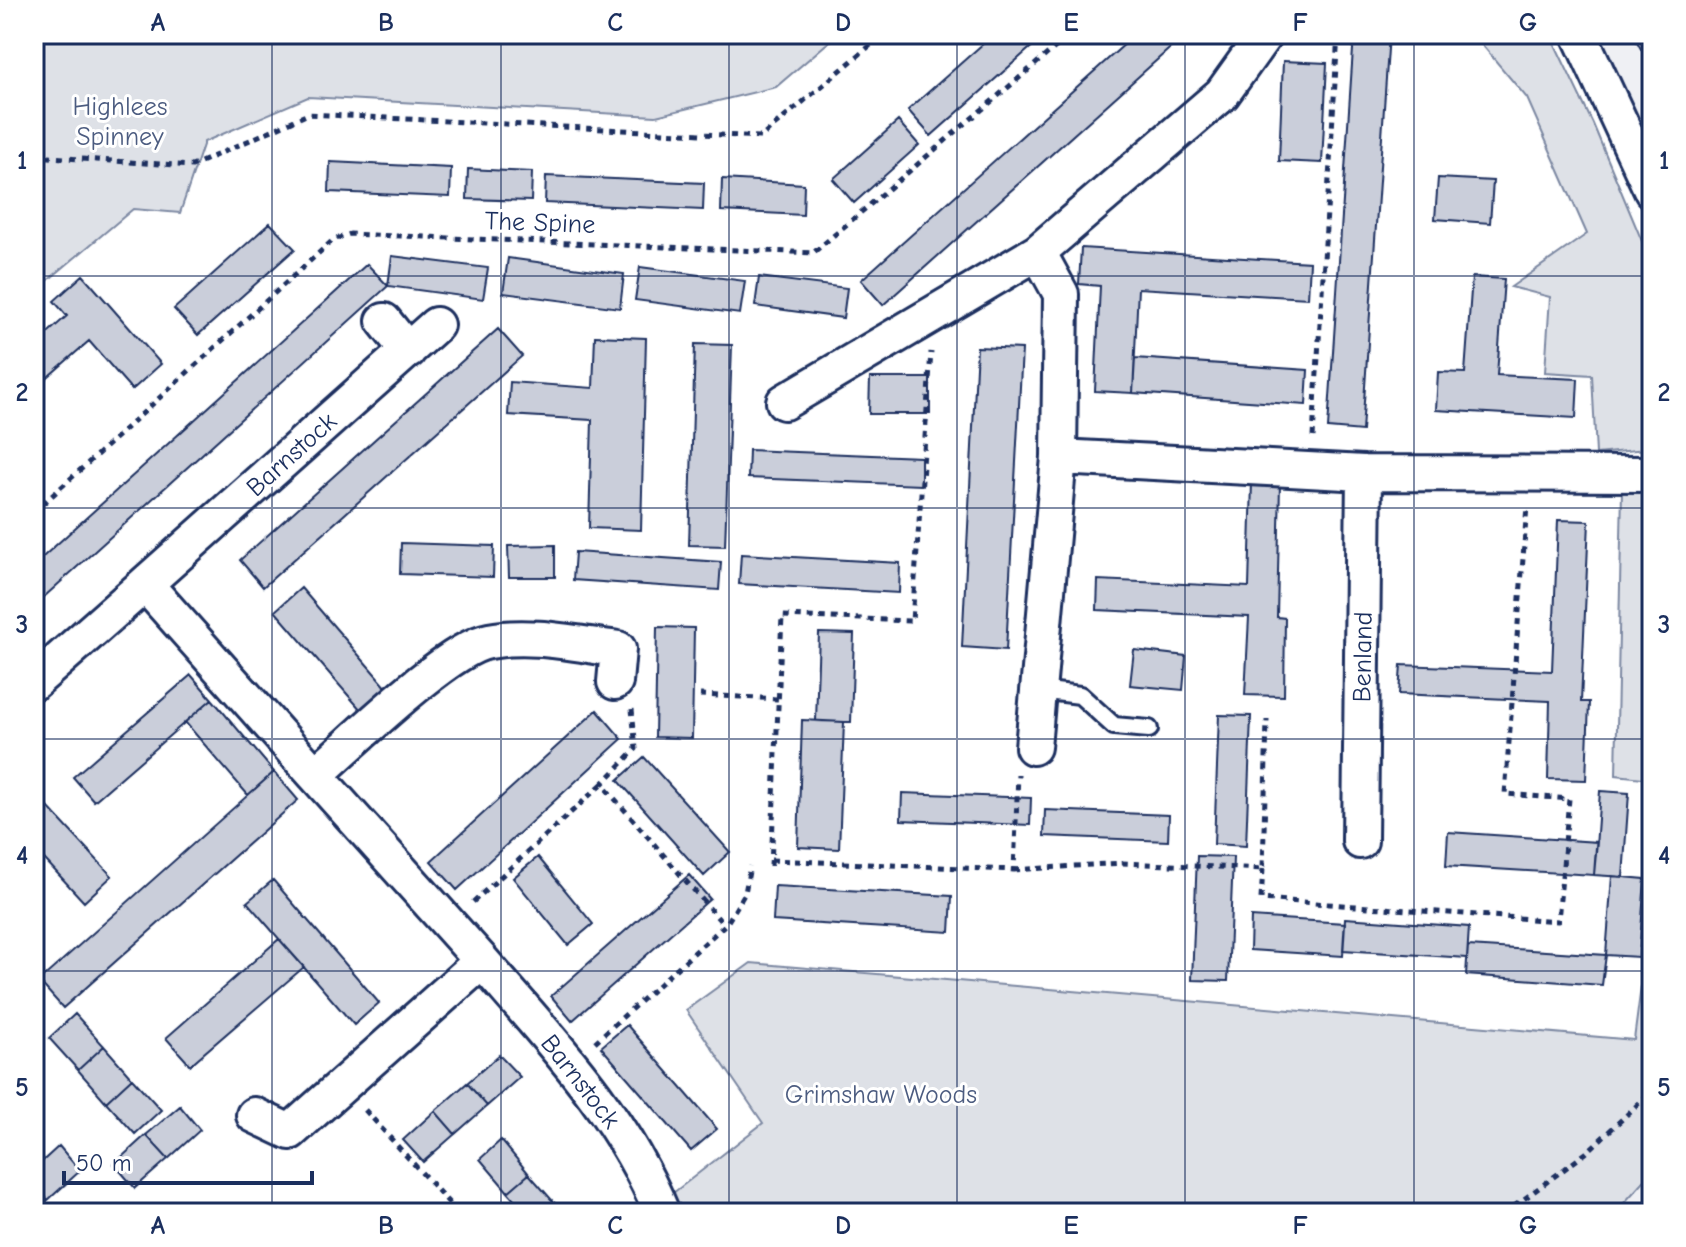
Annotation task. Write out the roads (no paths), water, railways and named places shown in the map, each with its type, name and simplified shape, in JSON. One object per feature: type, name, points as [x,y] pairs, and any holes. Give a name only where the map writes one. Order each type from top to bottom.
[{"type":"street","points":[[784,402],[1038,252],[1222,94],[1265,34]]},
{"type":"street","points":[[1579,34],[1652,191]]},
{"type":"street","points":[[1033,742],[1059,457],[1061,294],[1038,252]]},
{"type":"street","points":[[384,321],[408,351]]},
{"type":"street","name":"Barnstock","points":[[34,682],[436,325]]},
{"type":"street","points":[[1059,457],[1364,473],[1652,474]]},
{"type":"street","name":"Benland","points":[[1360,841],[1364,473]]},
{"type":"street","name":"Barnstock","points":[[145,584],[482,961],[602,1101],[643,1167],[662,1213]]},
{"type":"street","points":[[315,775],[457,654],[488,641],[540,639],[618,649],[615,682]]},
{"type":"street","points":[[254,1115],[290,1132],[482,961]]},
{"type":"lane","points":[[1039,690],[1080,695],[1114,726],[1149,729]]},
{"type":"park label","name":"Highlees Spinney","points":[[120,121]]},
{"type":"park label","name":"Grimshaw Woods","points":[[881,1094]]}]
